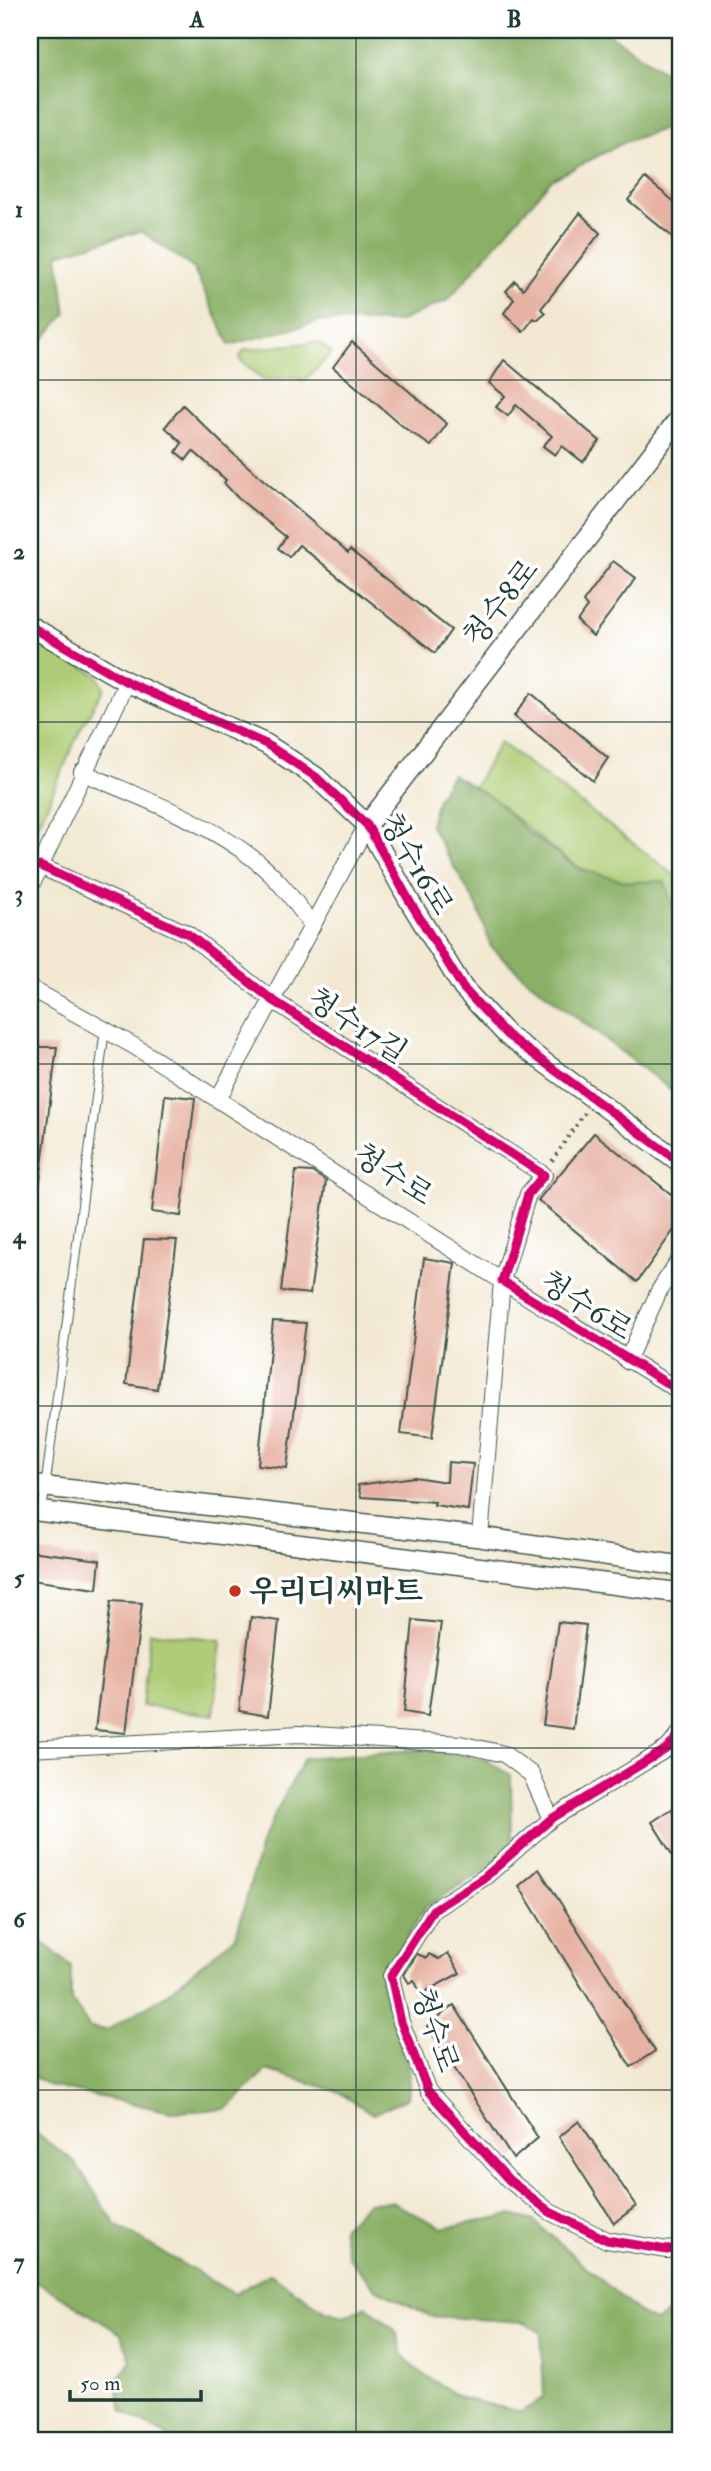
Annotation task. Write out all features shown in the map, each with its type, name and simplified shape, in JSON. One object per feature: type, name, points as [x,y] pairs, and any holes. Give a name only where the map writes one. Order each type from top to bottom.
[{"type":"street","name":"청수8로","points":[[367,825],[681,416]]},
{"type":"street","name":"청수16로","points":[[30,626],[127,682],[266,744],[316,777],[367,825],[463,988],[507,1035],[681,1163]]},
{"type":"street","points":[[30,888],[82,772],[127,682]]},
{"type":"street","points":[[82,772],[211,831],[254,859],[285,887],[311,924]]},
{"type":"street","name":"청수17길","points":[[218,1099],[367,825]]},
{"type":"street","name":"청수17길","points":[[40,866],[188,934],[271,999],[544,1175]]},
{"type":"street","name":"청수로","points":[[30,988],[105,1029],[218,1099],[502,1281]]},
{"type":"street","points":[[480,1537],[502,1281],[528,1194],[544,1175]]},
{"type":"street","points":[[627,1361],[659,1291],[681,1257]]},
{"type":"street","name":"청수6로","points":[[502,1281],[627,1361],[681,1392]]},
{"type":"street","points":[[37,1486],[480,1537],[681,1566]]},
{"type":"street","points":[[36,1511],[681,1594]]},
{"type":"street","name":"청수로","points":[[681,1732],[668,1748],[551,1819],[485,1877],[433,1910],[391,1976],[401,2022],[428,2091],[509,2180],[550,2212],[607,2240],[667,2250],[681,2248]]},
{"type":"street","points":[[30,1749],[299,1734],[460,1744],[504,1754],[531,1774],[551,1819]]},
{"type":"lane","points":[[36,1511],[37,1486],[105,1029]]},
{"type":"path","points":[[544,1175],[586,1108]]},
{"type":"green space","points":[[30,30],[603,30],[681,83],[672,126],[627,141],[551,180],[448,300],[398,322],[321,321],[230,345],[193,268],[141,231],[58,254],[66,314],[38,345],[30,335]]},
{"type":"green space","points":[[318,342],[332,353],[304,381],[294,377],[264,380],[239,359],[244,350]]},
{"type":"green space","points":[[30,638],[97,675],[104,688],[80,730],[30,844]]},
{"type":"green space","points":[[500,742],[681,880],[681,926],[664,881],[634,884],[607,879],[583,869],[496,803],[473,789]]},
{"type":"green space","points":[[452,774],[498,802],[526,831],[579,869],[629,882],[664,881],[681,926],[680,952],[671,960],[681,966],[681,1065],[675,1077],[679,1096],[523,976],[491,947],[478,908],[430,825],[437,799]]},
{"type":"green space","points":[[150,1632],[221,1640],[214,1715],[142,1706]]},
{"type":"green space","points":[[429,1749],[486,1760],[511,1775],[512,1841],[497,1863],[426,1906],[380,1980],[410,2073],[408,2098],[373,2114],[337,2091],[266,2070],[227,2109],[171,2112],[50,2086],[30,2075],[30,1932],[71,1966],[71,2000],[90,2028],[107,2030],[164,1996],[236,1936],[263,1837],[304,1758]]},
{"type":"green space","points":[[30,2129],[74,2161],[116,2225],[234,2294],[270,2274],[325,2311],[344,2316],[367,2306],[396,2331],[402,2353],[413,2367],[461,2398],[521,2412],[544,2397],[541,2333],[525,2322],[430,2316],[375,2288],[348,2257],[342,2228],[368,2203],[391,2202],[443,2228],[511,2215],[534,2221],[640,2314],[656,2322],[681,2304],[681,2441],[169,2441],[166,2435],[122,2411],[115,2382],[131,2361],[121,2334],[30,2277]]},
{"type":"building","points":[[645,178],[681,207],[681,244],[628,200]]},
{"type":"building","points":[[580,213],[600,233],[541,309],[545,313],[537,320],[534,318],[523,332],[504,313],[514,299],[506,291],[515,281],[523,289]]},
{"type":"building","points":[[352,342],[447,424],[431,446],[406,429],[333,367]]},
{"type":"building","points":[[504,360],[600,441],[583,462],[562,446],[555,455],[543,446],[552,436],[516,405],[508,416],[496,407],[505,396],[489,383]]},
{"type":"building","points":[[183,405],[229,450],[348,553],[350,550],[451,630],[435,653],[299,545],[289,557],[278,548],[286,537],[238,498],[224,483],[226,480],[193,451],[186,460],[176,452],[182,443],[165,427]]},
{"type":"building","points":[[613,561],[636,578],[593,636],[577,621],[587,607],[583,602]]},
{"type":"building","points":[[531,693],[608,758],[593,781],[514,716]]},
{"type":"building","points":[[31,1047],[57,1047],[39,1188],[30,1187]]},
{"type":"building","points":[[165,1095],[195,1098],[181,1216],[152,1212]]},
{"type":"building","points":[[594,1133],[681,1202],[681,1220],[637,1282],[538,1200]]},
{"type":"building","points":[[296,1171],[312,1172],[326,1181],[310,1294],[281,1291]]},
{"type":"building","points":[[144,1239],[177,1240],[157,1389],[126,1384]]},
{"type":"building","points":[[424,1258],[455,1263],[432,1438],[401,1434]]},
{"type":"building","points":[[273,1321],[306,1323],[287,1468],[258,1465]]},
{"type":"building","points":[[448,1462],[473,1464],[468,1510],[434,1505],[435,1502],[361,1497],[358,1485],[414,1477],[447,1482]]},
{"type":"building","points":[[30,1551],[100,1560],[97,1589],[30,1580]]},
{"type":"building","points":[[111,1601],[142,1603],[126,1733],[95,1730]]},
{"type":"building","points":[[251,1617],[279,1621],[268,1716],[239,1711]]},
{"type":"building","points":[[413,1620],[441,1623],[428,1716],[404,1712]]},
{"type":"building","points":[[558,1622],[586,1625],[573,1729],[543,1725]]},
{"type":"building","points":[[681,1803],[681,1869],[652,1822]]},
{"type":"building","points":[[539,1869],[655,2051],[631,2067],[519,1886]]},
{"type":"building","points":[[448,1953],[460,1973],[421,1994],[414,1980],[409,1983],[404,1975],[417,1954],[427,1958],[429,1954],[439,1959]]},
{"type":"building","points":[[454,2005],[538,2138],[513,2159],[427,2026]]},
{"type":"building","points":[[579,2121],[636,2206],[614,2223],[559,2137]]},
{"type":"cycle path","points":[[30,626],[127,682],[266,744],[316,777],[367,825],[463,988],[507,1035],[681,1163]]},
{"type":"cycle path","points":[[40,866],[188,934],[271,999],[544,1175],[528,1194],[502,1281],[681,1392]]},
{"type":"cycle path","points":[[681,1732],[668,1748],[551,1819],[485,1877],[433,1910],[391,1976],[401,2022],[428,2091],[509,2180],[550,2212],[607,2240],[667,2250],[681,2248]]},
{"type":"place","name":"우리디씨마트","points":[[235,1591]]}]
